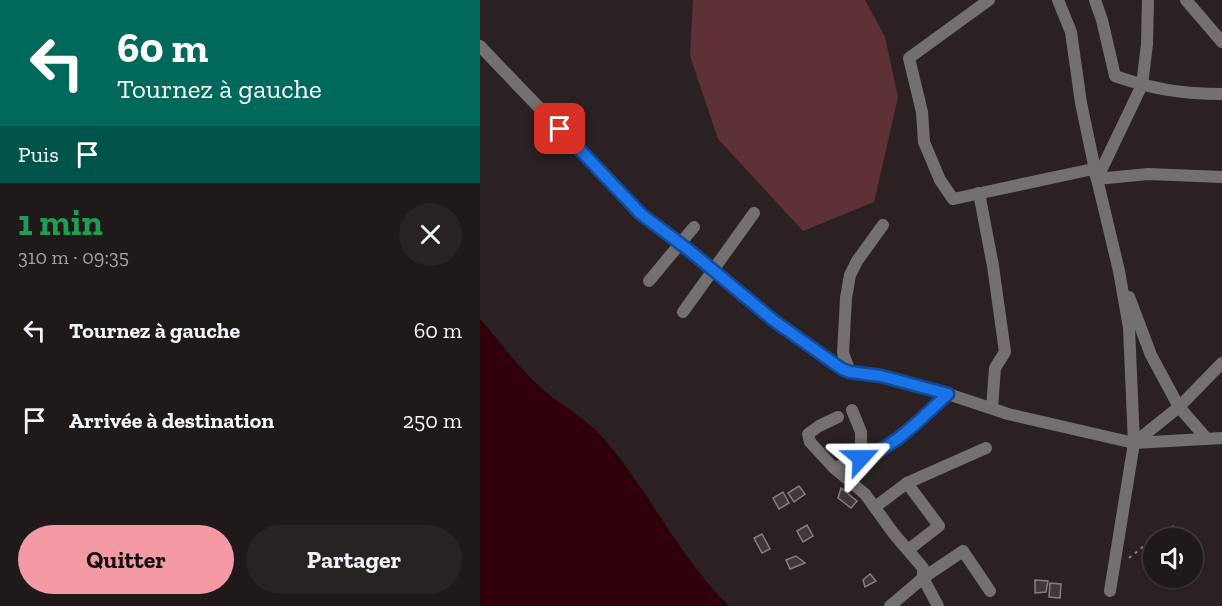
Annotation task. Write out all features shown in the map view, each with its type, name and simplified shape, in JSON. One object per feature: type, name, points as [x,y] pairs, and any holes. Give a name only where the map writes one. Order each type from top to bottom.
[{"type":"street","points":[[989,0],[909,58],[922,112],[924,142],[940,180],[953,199],[1093,169],[1097,179]]},
{"type":"street","points":[[1058,0],[1071,32],[1082,103],[1119,271],[1129,328],[1134,443],[1110,591]]},
{"type":"street","points":[[1095,0],[1115,76],[1142,86],[1187,94],[1222,94]]},
{"type":"street","points":[[1097,179],[1142,86],[1147,44],[1148,0]]},
{"type":"street","points":[[1186,0],[1222,42]]},
{"type":"street","points":[[480,46],[641,214],[773,320],[850,372],[881,376],[1071,430],[1134,443],[1222,438]]},
{"type":"street","points":[[1097,179],[1148,174],[1222,177]]},
{"type":"street","points":[[979,193],[993,266],[1005,352],[995,368],[992,408]]},
{"type":"street","points":[[683,312],[754,213]]},
{"type":"street","points":[[850,372],[843,353],[846,298],[850,275],[857,261],[883,225]]},
{"type":"street","points":[[649,281],[694,227]]},
{"type":"street","points":[[1119,271],[1151,355],[1179,407],[1207,439]]},
{"type":"street","points":[[1134,443],[1179,407],[1222,363]]},
{"type":"street","points":[[834,468],[879,452],[906,433],[948,394]]},
{"type":"street","points":[[852,410],[861,432],[861,458]]},
{"type":"street","points":[[838,417],[808,434],[810,442],[834,468],[865,494],[923,568],[923,578],[938,606]]},
{"type":"street","points":[[875,507],[907,483],[986,448]]},
{"type":"street","points":[[907,483],[939,526],[908,550]]},
{"type":"street","points":[[890,606],[923,578],[963,551],[990,591]]},
{"type":"path","points":[[1126,562],[1159,534],[1174,526]]},
{"type":"shaded area","points":[[693,0],[865,0],[885,37],[898,97],[874,202],[803,231],[718,139],[690,56]]},
{"type":"shaded area","points":[[480,319],[529,377],[589,424],[604,439],[636,480],[694,566],[729,606],[480,606]]},
{"type":"building","points":[[799,486],[805,494],[794,502],[788,493]]},
{"type":"building","points":[[841,488],[857,501],[851,508],[838,498]]},
{"type":"building","points":[[783,492],[789,503],[779,509],[773,498]]},
{"type":"building","points":[[807,525],[813,536],[803,542],[797,531]]},
{"type":"building","points":[[762,534],[770,549],[762,553],[754,538]]},
{"type":"building","points":[[796,556],[805,563],[790,569],[786,560]]},
{"type":"building","points":[[870,574],[876,581],[865,587],[863,580]]},
{"type":"building","points":[[1035,580],[1048,581],[1046,592],[1035,593]]},
{"type":"building","points":[[1050,583],[1061,584],[1060,598],[1049,597]]},
{"type":"route","points":[[560,129],[641,214],[690,251],[773,320],[842,369],[881,376],[948,394],[906,433],[879,452],[861,458]]}]
